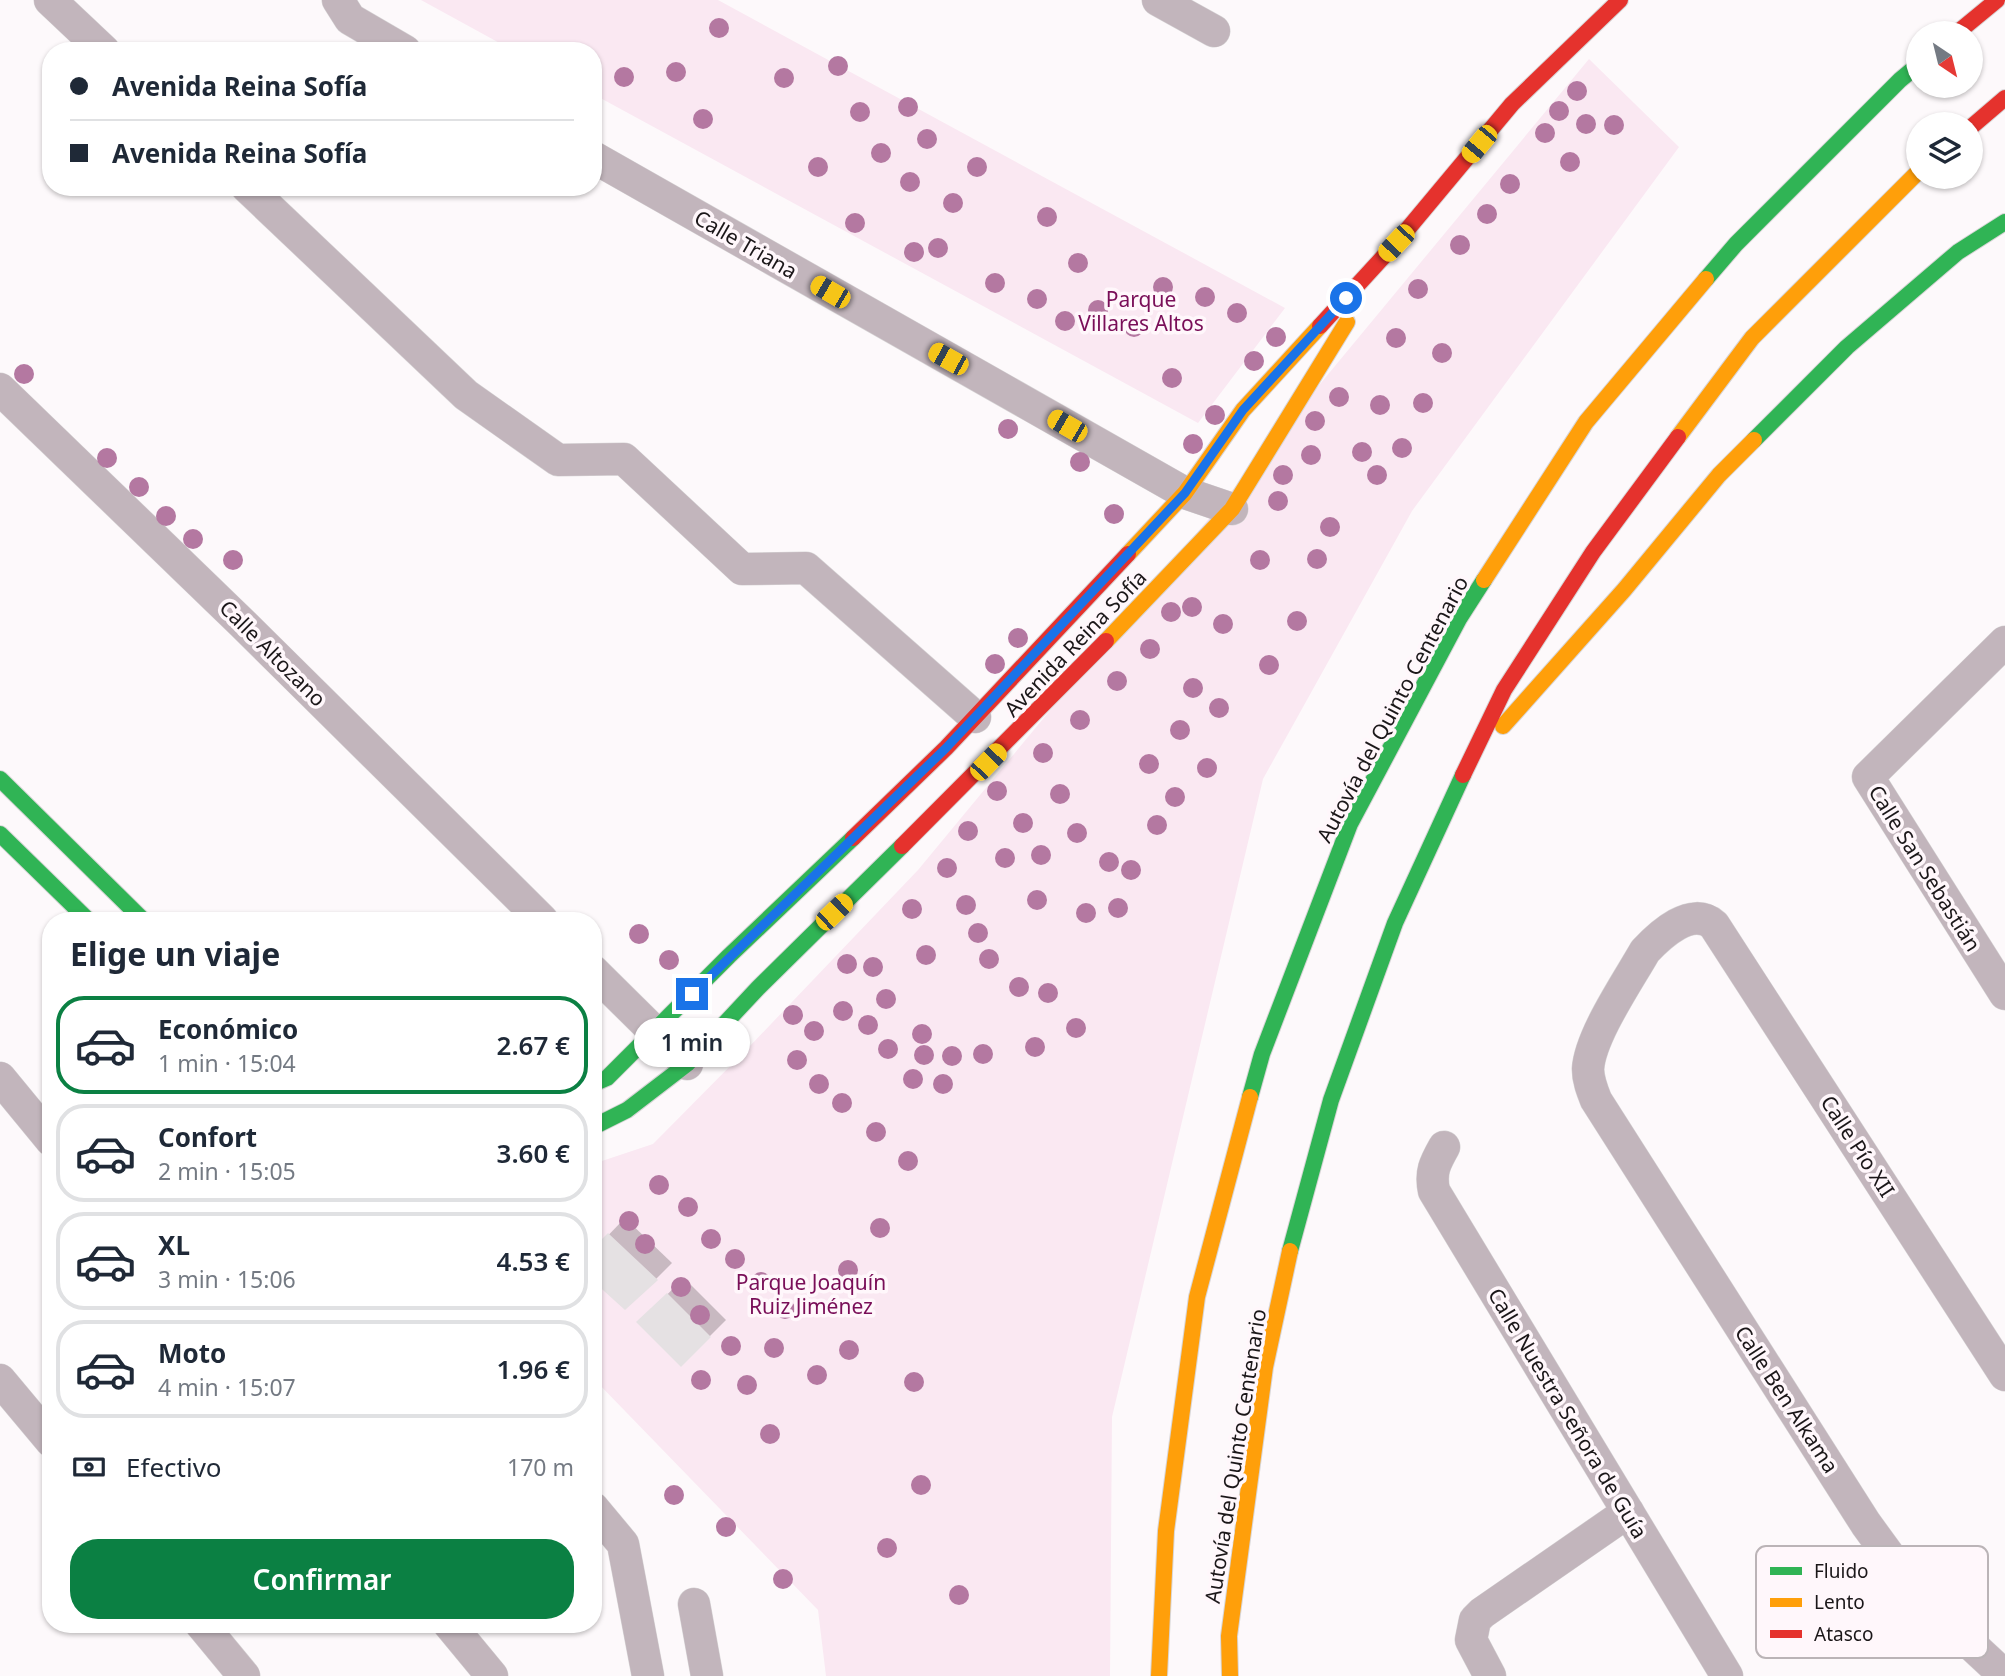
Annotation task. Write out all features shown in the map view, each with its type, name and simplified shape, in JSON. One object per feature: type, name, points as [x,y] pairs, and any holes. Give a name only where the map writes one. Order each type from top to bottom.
[{"type":"main road","name":"Avenida Reina Sofía","points":[[602,1080],[975,717],[1185,493],[1243,410],[1396,243],[1512,104],[1620,0]]},
{"type":"main road","points":[[1972,21],[1997,0]]},
{"type":"main road","name":"Autovía del Quinto Centenario","points":[[1159,1676],[1166,1531],[1197,1297],[1262,1054],[1350,824],[1459,619],[1586,422],[1736,244],[1906,75]]},
{"type":"main road","points":[[1983,117],[2005,98]]},
{"type":"main road","name":"Autovía del Quinto Centenario","points":[[1230,1676],[1229,1636],[1265,1367],[1298,1216],[1331,1100],[1395,923],[1504,690],[1593,552],[1752,338],[1906,184]]},
{"type":"main road","points":[[1467,767],[1624,590],[1719,475],[1847,347],[1958,251],[2005,222]]},
{"type":"main road","name":"Avenida Reina Sofía","points":[[602,1122],[627,1110],[688,1064],[758,988],[988,762],[1232,509],[1396,243]]},
{"type":"main road","points":[[0,779],[135,912]]},
{"type":"main road","points":[[0,834],[80,912]]},
{"type":"street","points":[[50,0],[94,42]]},
{"type":"street","points":[[338,0],[350,19],[390,42]]},
{"type":"street","points":[[1158,0],[1214,32]]},
{"type":"street","name":"Calle Triana","points":[[602,162],[1185,493],[1232,509]]},
{"type":"street","points":[[256,196],[466,395],[558,460],[624,459],[742,569],[806,568],[975,717]]},
{"type":"street","name":"Calle Altozano","points":[[0,389],[242,622],[534,912]]},
{"type":"street","name":"Calle San Sebastián","points":[[2005,642],[1868,777],[2005,994]]},
{"type":"street","name":"Calle Pío XII","points":[[1596,1100],[1588,1070],[1591,1050],[1645,951],[1670,929],[1695,918],[1708,919],[1719,931],[2005,1375]]},
{"type":"street","points":[[602,980],[688,1064]]},
{"type":"street","points":[[0,1078],[42,1129]]},
{"type":"street","name":"Calle Ben Alkama","points":[[1596,1100],[1882,1546]]},
{"type":"street","name":"Calle Nuestra Señora de Guía","points":[[1444,1147],[1433,1166],[1431,1178],[1434,1191],[1727,1676]]},
{"type":"street","points":[[0,1380],[42,1430]]},
{"type":"street","points":[[1490,1676],[1471,1640],[1475,1620],[1628,1512]]},
{"type":"street","points":[[602,1519],[623,1544],[648,1676]]},
{"type":"street","points":[[694,1604],[707,1676]]},
{"type":"street","points":[[208,1633],[244,1676]]},
{"type":"street","points":[[456,1633],[492,1676]]},
{"type":"street","name":"Calle Ben Alkama","points":[[1986,1658],[2005,1676]]},
{"type":"green space","name":"Parque Villares Altos","points":[[421,0],[718,0],[1285,308],[1198,423],[602,99],[602,42],[498,42]]},
{"type":"green space","name":"Parque Joaquín Ruiz Jiménez","points":[[1589,59],[1679,147],[1412,511],[1263,779],[1112,1417],[1110,1676],[826,1676],[818,1610],[602,1387],[602,1161],[653,1144],[918,870]]},
{"type":"building","points":[[608,1233],[658,1280],[625,1310],[602,1289],[602,1239]]},
{"type":"building","points":[[667,1293],[711,1337],[681,1367],[636,1322]]},
{"type":"traffic: fast","points":[[1706,279],[1736,244],[1906,75]]},
{"type":"traffic: fast","points":[[1754,440],[1847,347],[1958,252],[2005,222]]},
{"type":"traffic: fast","points":[[1250,1097],[1262,1054],[1350,824],[1459,619],[1484,580]]},
{"type":"traffic: fast","points":[[1290,1251],[1331,1100],[1395,923],[1463,775]]},
{"type":"traffic: fast","points":[[0,779],[135,912]]},
{"type":"traffic: fast","points":[[0,834],[80,912]]},
{"type":"traffic: fast","points":[[602,1080],[853,838]]},
{"type":"traffic: fast","points":[[602,1122],[627,1110],[687,1064],[758,988],[902,846]]},
{"type":"traffic: slow","points":[[1678,437],[1752,338],[1906,184]]},
{"type":"traffic: slow","points":[[1484,580],[1586,422],[1706,279]]},
{"type":"traffic: slow","points":[[1106,641],[1232,509],[1347,322]]},
{"type":"traffic: slow","points":[[1128,554],[1185,493],[1243,410],[1320,326]]},
{"type":"traffic: slow","points":[[1503,726],[1624,590],[1719,475],[1754,440]]},
{"type":"traffic: slow","points":[[1159,1676],[1166,1531],[1197,1297],[1250,1097]]},
{"type":"traffic: slow","points":[[1230,1676],[1229,1636],[1265,1367],[1290,1251]]},
{"type":"traffic: jam","points":[[1320,326],[1396,243],[1512,104],[1620,0]]},
{"type":"traffic: jam","points":[[1972,21],[1997,0]]},
{"type":"traffic: jam","points":[[1983,117],[2005,98]]},
{"type":"traffic: jam","points":[[1463,775],[1504,690],[1593,552],[1678,437]]},
{"type":"traffic: jam","points":[[853,838],[946,748],[1128,554]]},
{"type":"traffic: jam","points":[[902,846],[1106,641]]},
{"type":"route","points":[[692,994],[946,748],[1185,493],[1243,410],[1346,298]]}]
